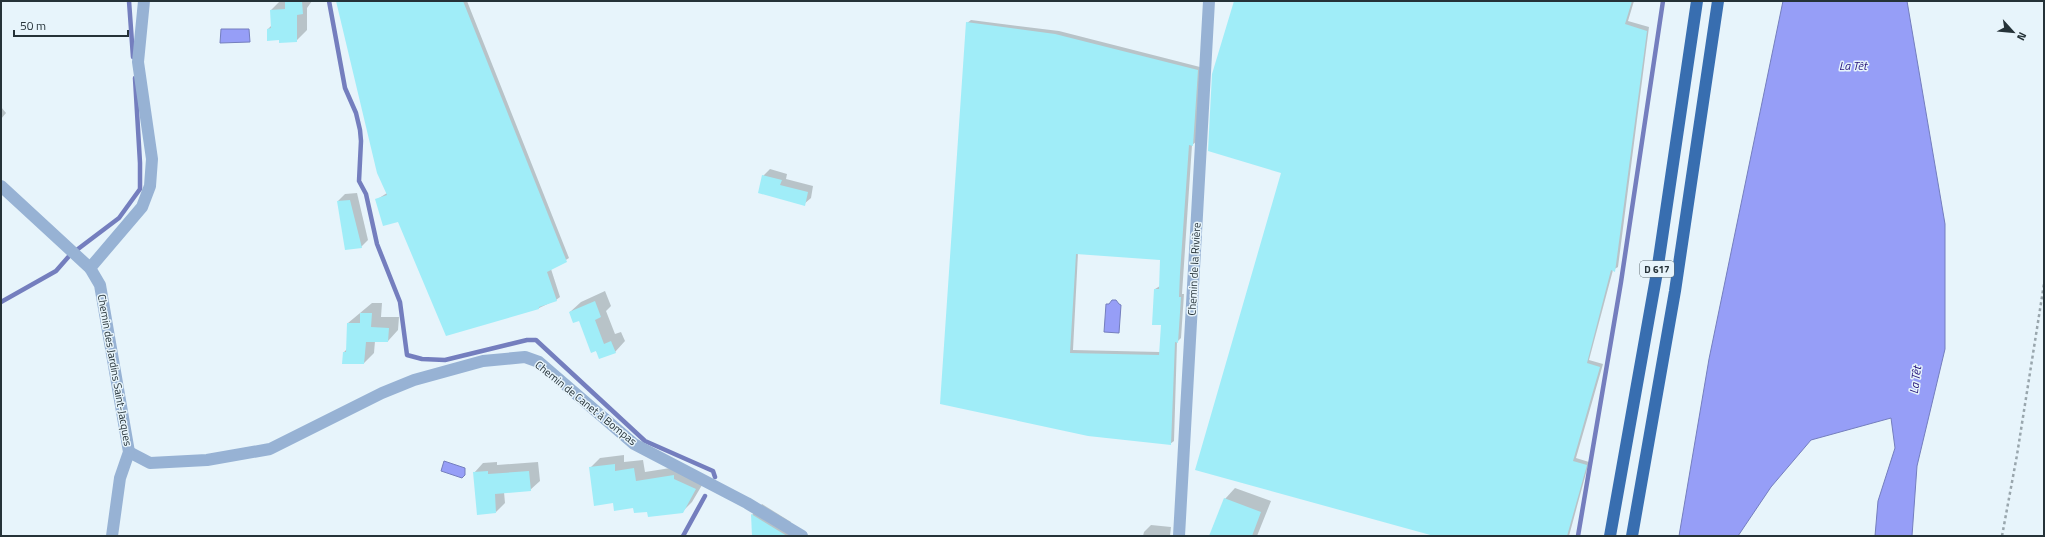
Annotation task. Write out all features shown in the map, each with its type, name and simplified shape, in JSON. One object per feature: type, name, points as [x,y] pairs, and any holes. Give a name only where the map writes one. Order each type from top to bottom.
[{"type":"highway","name":"D 617","points":[[1610,536],[1657,272],[1697,1]]},
{"type":"highway","name":"D 617","points":[[1632,536],[1675,291],[1718,1]]},
{"type":"street","points":[[90,268],[142,207],[150,186],[152,159],[138,62],[144,1]]},
{"type":"street","name":"Chemin de la Rivière","points":[[1179,536],[1209,1]]},
{"type":"street","name":"Chemin des Jardins Saint-Jacques","points":[[1,186],[90,268],[100,285],[129,452]]},
{"type":"street","name":"Chemin de Canet à Bompas","points":[[129,452],[150,463],[208,460],[270,449],[382,393],[414,380],[483,361],[525,357],[539,362],[634,444],[747,503],[802,536]]},
{"type":"street","points":[[112,536],[120,478],[129,452]]},
{"type":"path","points":[[2002,536],[2017,454],[2044,284]]},
{"type":"water","name":"La Têt","points":[[1783,1],[1907,1],[1945,224],[1945,349],[1917,466],[1912,536],[1875,536],[1878,501],[1895,448],[1891,418],[1811,440],[1771,487],[1738,536],[1679,536],[1709,359]]},
{"type":"water","points":[[221,29],[249,29],[250,42],[220,43]]},
{"type":"water","points":[[1112,300],[1116,300],[1121,305],[1119,333],[1104,332],[1106,304],[1109,304]]},
{"type":"water","points":[[444,461],[465,468],[465,475],[462,478],[441,471]]},
{"type":"building","points":[[285,1],[302,1],[303,14],[297,15],[297,42],[279,43],[279,40],[267,41],[267,29],[271,28],[270,10],[285,9]]},
{"type":"building","points":[[336,1],[463,1],[567,262],[547,272],[557,301],[539,307],[539,309],[446,336],[398,222],[383,226],[375,199],[387,195],[377,173]]},
{"type":"building","points":[[1234,1],[1632,1],[1625,24],[1647,31],[1615,272],[1611,270],[1587,363],[1600,367],[1573,461],[1587,465],[1567,536],[1434,536],[1195,470],[1281,173],[1208,151],[1212,74]]},
{"type":"building","points":[[966,22],[1055,34],[1198,70],[1193,146],[1189,145],[1180,273],[1179,297],[1181,297],[1178,343],[1175,342],[1171,445],[1088,436],[940,404]],"holes":[[[1076,254],[1160,260],[1159,289],[1154,289],[1152,325],[1161,325],[1159,355],[1070,353]]]},
{"type":"building","points":[[762,175],[782,180],[780,185],[808,192],[805,206],[758,193]]},
{"type":"building","points":[[350,200],[362,248],[345,250],[337,201]]},
{"type":"building","points":[[595,301],[601,317],[595,320],[604,344],[611,341],[616,353],[599,359],[596,351],[591,353],[579,321],[573,323],[569,312]]},
{"type":"building","points":[[360,313],[372,313],[371,327],[389,328],[388,342],[366,342],[364,364],[342,364],[343,352],[346,352],[347,323],[360,323]]},
{"type":"building","points":[[615,464],[615,471],[634,468],[636,481],[674,475],[674,479],[696,489],[683,513],[648,517],[647,512],[634,513],[633,508],[614,511],[613,503],[594,506],[589,467]]},
{"type":"building","points":[[488,471],[488,474],[529,471],[531,491],[495,494],[496,513],[477,515],[473,472]]},
{"type":"building","points":[[1224,498],[1261,512],[1252,536],[1209,536]]},
{"type":"building","points":[[751,514],[756,517],[787,536],[752,536]]},
{"type":"waterway","points":[[129,1],[133,57]]},
{"type":"waterway","points":[[329,1],[345,88],[356,113],[360,130],[361,141],[359,181],[366,194],[377,244],[400,302],[407,355],[422,359],[445,360],[527,340],[536,340],[645,441],[713,471],[715,477]]},
{"type":"waterway","points":[[1578,536],[1621,282],[1663,1]]},
{"type":"waterway","points":[[1,302],[56,271],[70,255],[119,218],[140,189],[135,78]]},
{"type":"waterway","points":[[683,536],[705,496]]}]
